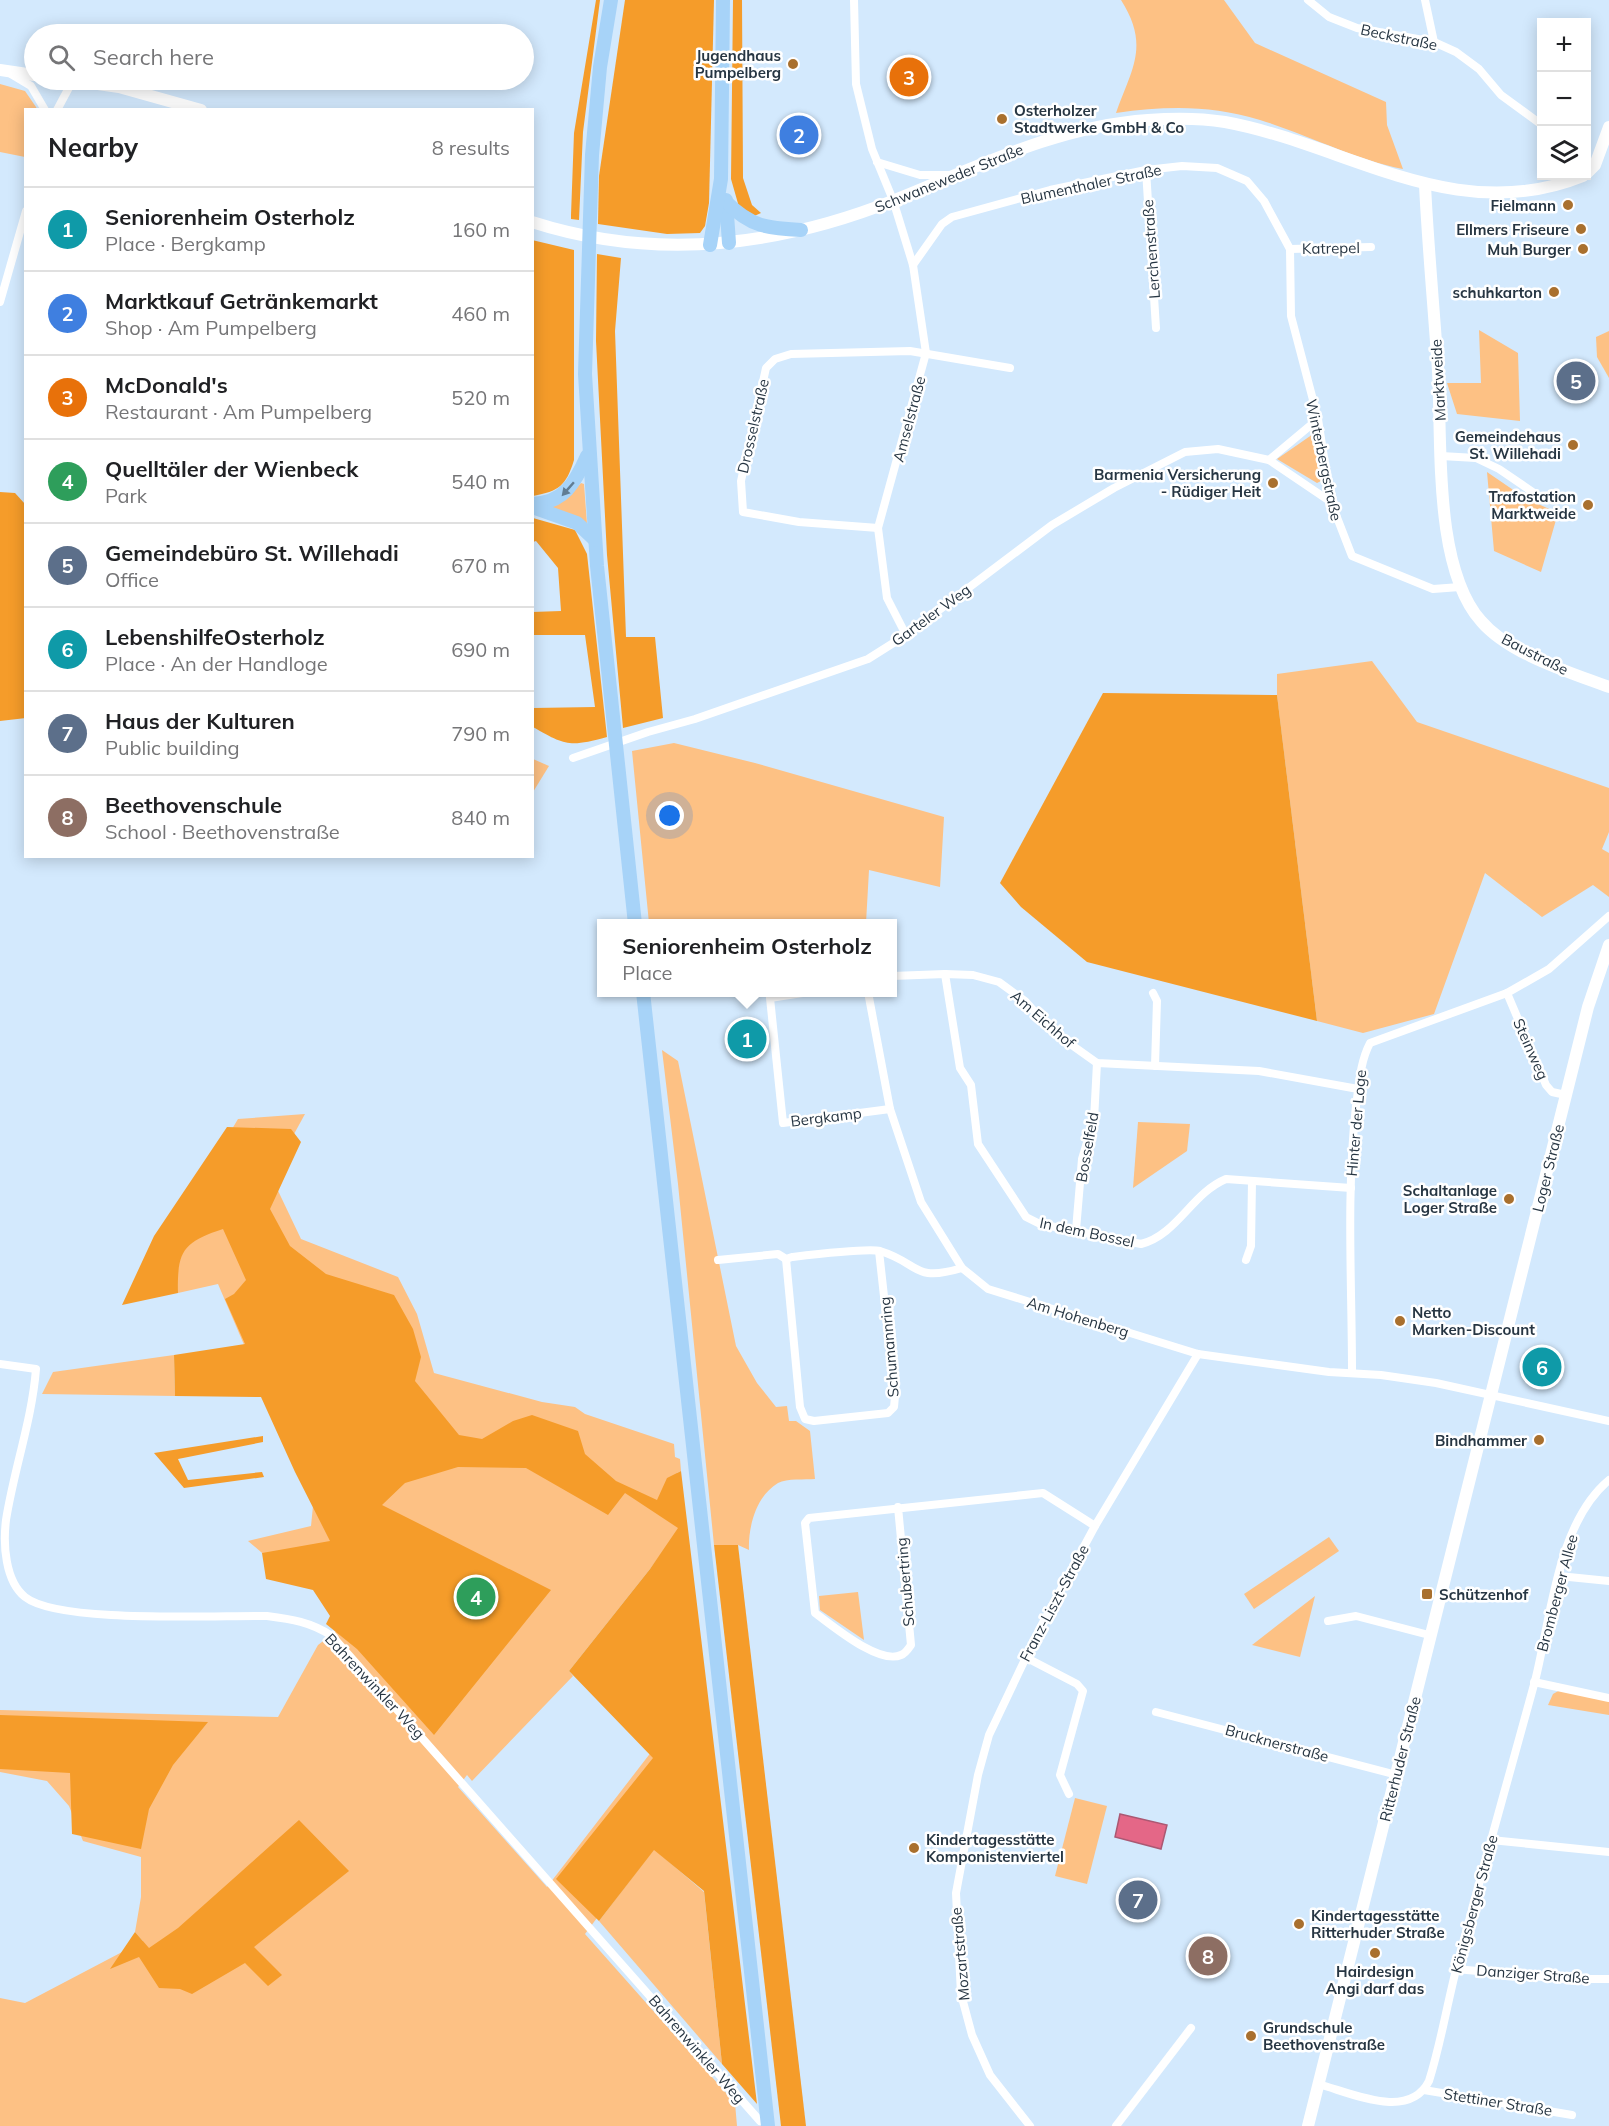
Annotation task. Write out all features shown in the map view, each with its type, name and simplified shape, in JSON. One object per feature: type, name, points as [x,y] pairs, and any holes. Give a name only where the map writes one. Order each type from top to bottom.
[{"type":"main road","points":[[611,0],[600,67],[589,210],[585,374],[588,454],[595,540],[634,919]]},
{"type":"main road","points":[[710,245],[721,179],[723,0]]},
{"type":"main road","points":[[721,179],[726,202],[729,243]]},
{"type":"main road","points":[[726,202],[740,216],[762,228],[801,230]]},
{"type":"main road","points":[[534,506],[556,500],[568,492],[588,454]]},
{"type":"main road","points":[[534,507],[577,523],[595,540]]},
{"type":"main road","points":[[643,997],[764,2123]]},
{"type":"street","name":"Amselstraße","points":[[854,0],[856,84],[863,120],[893,200],[913,265],[926,353],[878,528],[887,598],[906,635]]},
{"type":"street","name":"Beckstraße","points":[[1308,0],[1329,17],[1357,28],[1434,42],[1469,61],[1501,95],[1537,120]]},
{"type":"street","points":[[1425,0],[1434,42]]},
{"type":"street","points":[[3,70],[24,73]]},
{"type":"street","points":[[3,70],[24,82]]},
{"type":"street","points":[[34,90],[44,108]]},
{"type":"street","points":[[58,108],[67,90]]},
{"type":"street","points":[[131,90],[194,108]]},
{"type":"street","name":"Schwaneweder Straße","points":[[534,223],[596,239],[644,245],[710,245],[764,239],[801,230],[893,200],[1034,144],[1099,126],[1148,120],[1188,119],[1224,122],[1281,136],[1370,169],[1425,185],[1483,192],[1522,192],[1564,180]]},
{"type":"street","points":[[1591,168],[1595,165],[1608,133]]},
{"type":"street","points":[[877,162],[920,175],[955,175]]},
{"type":"street","name":"Blumenthaler Straße","points":[[913,265],[942,224],[952,217],[1050,190],[1146,170],[1182,166],[1216,168],[1247,181],[1264,201],[1290,249]]},
{"type":"street","name":"Lerchenstraße","points":[[1146,170],[1156,328]]},
{"type":"street","name":"Marktweide","points":[[1425,185],[1441,456],[1449,541],[1458,580]]},
{"type":"street","points":[[0,302],[24,218]]},
{"type":"street","name":"Katrepel","points":[[1290,249],[1371,247]]},
{"type":"street","name":"Winterbergstraße","points":[[1290,249],[1291,316],[1318,419],[1331,502],[1352,556],[1433,589],[1458,580]]},
{"type":"street","name":"Drosselstraße","points":[[878,528],[799,522],[743,512],[741,482],[766,368],[775,359],[792,354],[910,351],[926,353]]},
{"type":"street","points":[[926,353],[1010,368]]},
{"type":"street","points":[[1269,460],[1318,419]]},
{"type":"street","name":"Garteler Weg","points":[[573,758],[648,732],[695,719],[868,659],[906,635],[1052,525],[1114,488],[1178,455],[1218,449],[1269,460],[1331,502]]},
{"type":"street","points":[[1441,456],[1476,458],[1499,469],[1540,497],[1558,499]]},
{"type":"street","name":"Baustraße","points":[[1458,580],[1476,616],[1501,638],[1529,654],[1609,687]]},
{"type":"street","name":"Hinter der Loge","points":[[1352,1372],[1351,1188],[1358,1089],[1363,1055],[1370,1043],[1507,993],[1549,969],[1609,916]]},
{"type":"street","name":"Loger Straße","points":[[1492,1393],[1588,1007],[1609,945]]},
{"type":"street","name":"In dem Bossel","points":[[945,974],[960,1068],[971,1085],[978,1144],[1026,1217],[1040,1224],[1142,1244],[1157,1240],[1211,1185],[1226,1179],[1351,1188]]},
{"type":"street","name":"Am Eichhof","points":[[897,976],[973,975],[999,982],[1025,1001],[1052,1031],[1097,1063]]},
{"type":"street","points":[[1153,993],[1157,1001],[1155,1066]]},
{"type":"street","name":"Steinweg","points":[[1507,993],[1546,1085],[1552,1092],[1566,1095]]},
{"type":"street","name":"Bergkamp","points":[[778,997],[770,998],[783,1123],[890,1109]]},
{"type":"street","name":"Am Hohenberg","points":[[869,997],[890,1109],[921,1202],[962,1269],[988,1289],[1198,1354],[1329,1372],[1352,1372],[1492,1393],[1609,1420]]},
{"type":"street","points":[[1097,1063],[1259,1071],[1358,1089]]},
{"type":"street","name":"Bosselfeld","points":[[1077,1230],[1082,1159],[1094,1120],[1097,1063]]},
{"type":"street","points":[[1246,1260],[1251,1246],[1252,1181]]},
{"type":"street","points":[[717,1260],[778,1254],[786,1259],[879,1251],[924,1274],[940,1275],[962,1269]]},
{"type":"street","name":"Schumannring","points":[[786,1259],[800,1407],[805,1419],[814,1421],[888,1413],[894,1407],[895,1396],[879,1251]]},
{"type":"street","name":"Franz-Liszt-Straße","points":[[960,1871],[989,1735],[1024,1657],[1095,1526],[1198,1354]]},
{"type":"street","name":"Bahrenwinkler Weg","points":[[0,1364],[36,1369],[34,1396],[6,1520],[6,1561],[11,1580],[23,1596],[36,1604],[79,1614],[267,1616],[296,1619],[318,1627],[332,1636],[764,2123]]},
{"type":"street","name":"Ritterhuder Straße","points":[[1308,2126],[1397,1775],[1429,1635],[1492,1393]]},
{"type":"street","name":"Bromberger Allee","points":[[1534,1682],[1559,1576],[1575,1522],[1588,1500],[1609,1480]]},
{"type":"street","name":"Schubertring","points":[[898,1507],[911,1645],[902,1655],[888,1657],[856,1643],[815,1613],[805,1523],[809,1518],[898,1507],[1043,1493],[1095,1526]]},
{"type":"street","points":[[1559,1576],[1609,1581]]},
{"type":"street","points":[[1328,1621],[1356,1616],[1429,1635]]},
{"type":"street","points":[[1024,1657],[1077,1684],[1083,1691],[1060,1775],[1069,1794]]},
{"type":"street","points":[[1534,1682],[1609,1698]]},
{"type":"street","name":"Königsberger Straße","points":[[1424,2090],[1433,2069],[1456,1969],[1534,1682]]},
{"type":"street","name":"Brucknerstraße","points":[[1156,1712],[1397,1775]]},
{"type":"street","points":[[1491,1840],[1609,1852]]},
{"type":"street","name":"Mozartstraße","points":[[960,1871],[955,1908],[957,1949],[961,1994],[972,2035],[990,2075],[1030,2126]]},
{"type":"street","name":"Danziger Straße","points":[[1456,1969],[1563,1979],[1609,1979]]},
{"type":"street","points":[[1116,2126],[1191,2028]]},
{"type":"street","points":[[1318,2084],[1395,2102],[1413,2100],[1424,2090]]},
{"type":"street","name":"Stettiner Straße","points":[[1424,2090],[1572,2115]]},
{"type":"shaded area","points":[[596,0],[600,0],[583,132],[579,220],[571,219],[574,133]]},
{"type":"shaded area","points":[[625,0],[714,0],[709,203],[705,226],[700,233],[667,234],[598,224],[599,176]]},
{"type":"shaded area","points":[[733,0],[742,0],[743,178],[752,205],[761,213],[752,217],[739,207],[731,179]]},
{"type":"shaded area","points":[[1121,0],[1224,0],[1255,43],[1386,102],[1387,125],[1403,169],[1366,159],[1242,115],[1188,108],[1116,113],[1132,70],[1136,44],[1130,16]]},
{"type":"shaded area","points":[[0,84],[25,91],[36,108],[24,108],[24,157],[0,152]]},
{"type":"shaded area","points":[[534,240],[574,250],[574,460],[568,476],[560,486],[534,496]]},
{"type":"shaded area","points":[[597,254],[621,258],[615,331],[626,637],[655,637],[663,718],[623,728],[607,555],[596,341]]},
{"type":"shaded area","points":[[1479,330],[1518,353],[1520,421],[1457,414],[1447,383],[1481,383]]},
{"type":"shaded area","points":[[1609,331],[1609,378],[1597,357],[1596,337]]},
{"type":"shaded area","points":[[1316,432],[1323,480],[1317,483],[1277,459]]},
{"type":"shaded area","points":[[1487,472],[1525,498],[1558,513],[1541,572],[1494,551]]},
{"type":"shaded area","points":[[581,483],[584,484],[587,524],[546,506],[570,494]]},
{"type":"shaded area","points":[[0,492],[15,493],[24,503],[24,718],[0,721]]},
{"type":"shaded area","points":[[534,518],[575,530],[587,554],[607,737],[569,743],[553,738],[534,728],[534,708],[595,707],[585,635],[534,635],[534,612],[561,611],[558,568],[536,541],[534,542]]},
{"type":"shaded area","points":[[1372,661],[1417,722],[1609,788],[1609,832],[1602,849],[1609,853],[1609,897],[1593,885],[1542,917],[1485,873],[1434,1014],[1363,1033],[1317,1021],[1277,695],[1277,674]]},
{"type":"shaded area","points":[[1103,693],[1277,695],[1317,1021],[1087,962],[1021,907],[1000,883]]},
{"type":"shaded area","points":[[674,743],[755,763],[944,817],[940,887],[869,870],[866,919],[649,919],[632,751]]},
{"type":"shaded area","points":[[534,759],[549,766],[534,790]]},
{"type":"shaded area","points":[[662,1050],[678,1061],[736,1346],[757,1383],[776,1407],[787,1406],[789,1421],[796,1421],[810,1431],[815,1479],[786,1480],[770,1489],[755,1513],[750,1532],[749,1550],[738,1545],[714,1545],[678,1184]]},
{"type":"shaded area","points":[[305,1114],[271,1176],[301,1239],[398,1277],[417,1314],[434,1373],[542,1402],[575,1407],[585,1414],[674,1444],[675,1457],[680,1459],[681,1471],[677,1473],[679,1529],[569,1671],[573,1676],[472,1781],[467,1775],[458,1787],[547,1887],[696,1694],[700,1780],[585,1934],[735,2103],[737,2126],[0,2126],[0,1998],[25,2003],[143,1941],[135,1932],[141,1897],[141,1857],[83,1841],[69,1806],[47,1781],[0,1772],[0,1710],[278,1717],[318,1645],[347,1623],[312,1571],[282,1570],[248,1541],[311,1526],[313,1506],[218,1284],[178,1293],[177,1274],[142,1280],[238,1119]]},
{"type":"shaded area","points":[[1138,1122],[1190,1124],[1187,1151],[1133,1188]]},
{"type":"shaded area","points":[[227,1127],[291,1129],[301,1142],[270,1209],[290,1246],[326,1274],[394,1295],[413,1329],[421,1357],[415,1381],[459,1435],[482,1439],[513,1421],[532,1415],[578,1431],[585,1454],[616,1481],[657,1500],[667,1478],[681,1471],[757,2104],[722,2064],[704,1891],[654,1850],[599,1921],[556,1879],[653,1758],[569,1671],[650,1569],[678,1528],[625,1493],[608,1515],[526,1468],[458,1467],[405,1483],[382,1505],[551,1590],[434,1735],[357,1649],[326,1624],[330,1616],[313,1590],[266,1579],[262,1553],[330,1541],[261,1397],[175,1396],[174,1355],[245,1344],[225,1299],[234,1294],[246,1280],[223,1229],[199,1239],[185,1250],[179,1267],[178,1293],[122,1305],[154,1236]]},
{"type":"shaded area","points":[[174,1355],[175,1396],[42,1394],[53,1372]]},
{"type":"shaded area","points":[[263,1436],[263,1442],[178,1459],[188,1480],[262,1472],[264,1477],[184,1488],[154,1453]]},
{"type":"shaded area","points":[[1329,1537],[1339,1551],[1254,1609],[1244,1594]]},
{"type":"shaded area","points":[[714,1545],[738,1545],[806,2126],[781,2126]]},
{"type":"shaded area","points":[[858,1592],[864,1640],[820,1610],[819,1596]]},
{"type":"shaded area","points":[[1315,1596],[1300,1657],[1252,1645]]},
{"type":"shaded area","points":[[1560,1690],[1609,1699],[1609,1715],[1548,1705],[1553,1694]]},
{"type":"shaded area","points":[[0,1715],[208,1722],[173,1765],[149,1809],[141,1849],[72,1834],[70,1773],[0,1769]]},
{"type":"shaded area","points":[[1075,1798],[1107,1806],[1087,1884],[1055,1876]]},
{"type":"shaded area","points":[[1120,1814],[1167,1825],[1161,1849],[1115,1837]]},
{"type":"shaded area","points":[[299,1820],[349,1871],[254,1947],[282,1975],[268,1986],[245,1963],[192,1994],[180,1989],[159,1988],[139,1957],[110,1969],[135,1932],[149,1948],[178,1928]]},
{"type":"shaded area","points":[[654,1849],[704,1892],[722,2064],[599,1921]]},
{"type":"place","name":"Jugendhaus Pumpelberg","points":[[793,64]]},
{"type":"place","name":"McDonald's","points":[[909,77]]},
{"type":"place","name":"Osterholzer Stadtwerke GmbH & Co","points":[[1002,119]]},
{"type":"place","name":"Marktkauf Getränkemarkt","points":[[799,135]]},
{"type":"place","name":"Fielmann","points":[[1568,205]]},
{"type":"place","name":"Ellmers Friseure","points":[[1581,229]]},
{"type":"place","name":"Muh Burger","points":[[1583,249]]},
{"type":"place","name":"schuhkarton","points":[[1554,292]]},
{"type":"place","name":"Gemeindebüro St. Willehadi","points":[[1576,381]]},
{"type":"place","name":"Gemeindehaus St. Willehadi","points":[[1573,445]]},
{"type":"place","name":"Barmenia Versicherung - Rüdiger Heit","points":[[1273,483]]},
{"type":"place","name":"Trafostation Marktweide","points":[[1588,505]]},
{"type":"place","name":"Seniorenheim Osterholz","points":[[747,1039]]},
{"type":"place","name":"Schaltanlage Loger Straße","points":[[1509,1199]]},
{"type":"place","name":"Netto Marken-Discount","points":[[1400,1321]]},
{"type":"place","name":"LebenshilfeOsterholz","points":[[1542,1367]]},
{"type":"place","name":"Bindhammer","points":[[1539,1440]]},
{"type":"place","name":"Schützenhof","points":[[1427,1594]]},
{"type":"place","name":"Quelltäler der Wienbeck","points":[[476,1597]]},
{"type":"place","name":"Kindertagesstätte Komponistenviertel","points":[[914,1848]]},
{"type":"place","name":"Haus der Kulturen","points":[[1138,1900]]},
{"type":"place","name":"Kindertagesstätte Ritterhuder Straße","points":[[1299,1924]]},
{"type":"place","name":"Hairdesign Angi darf das","points":[[1375,1953]]},
{"type":"place","name":"Beethovenschule","points":[[1208,1956]]},
{"type":"place","name":"Grundschule Beethovenstraße","points":[[1251,2036]]}]
